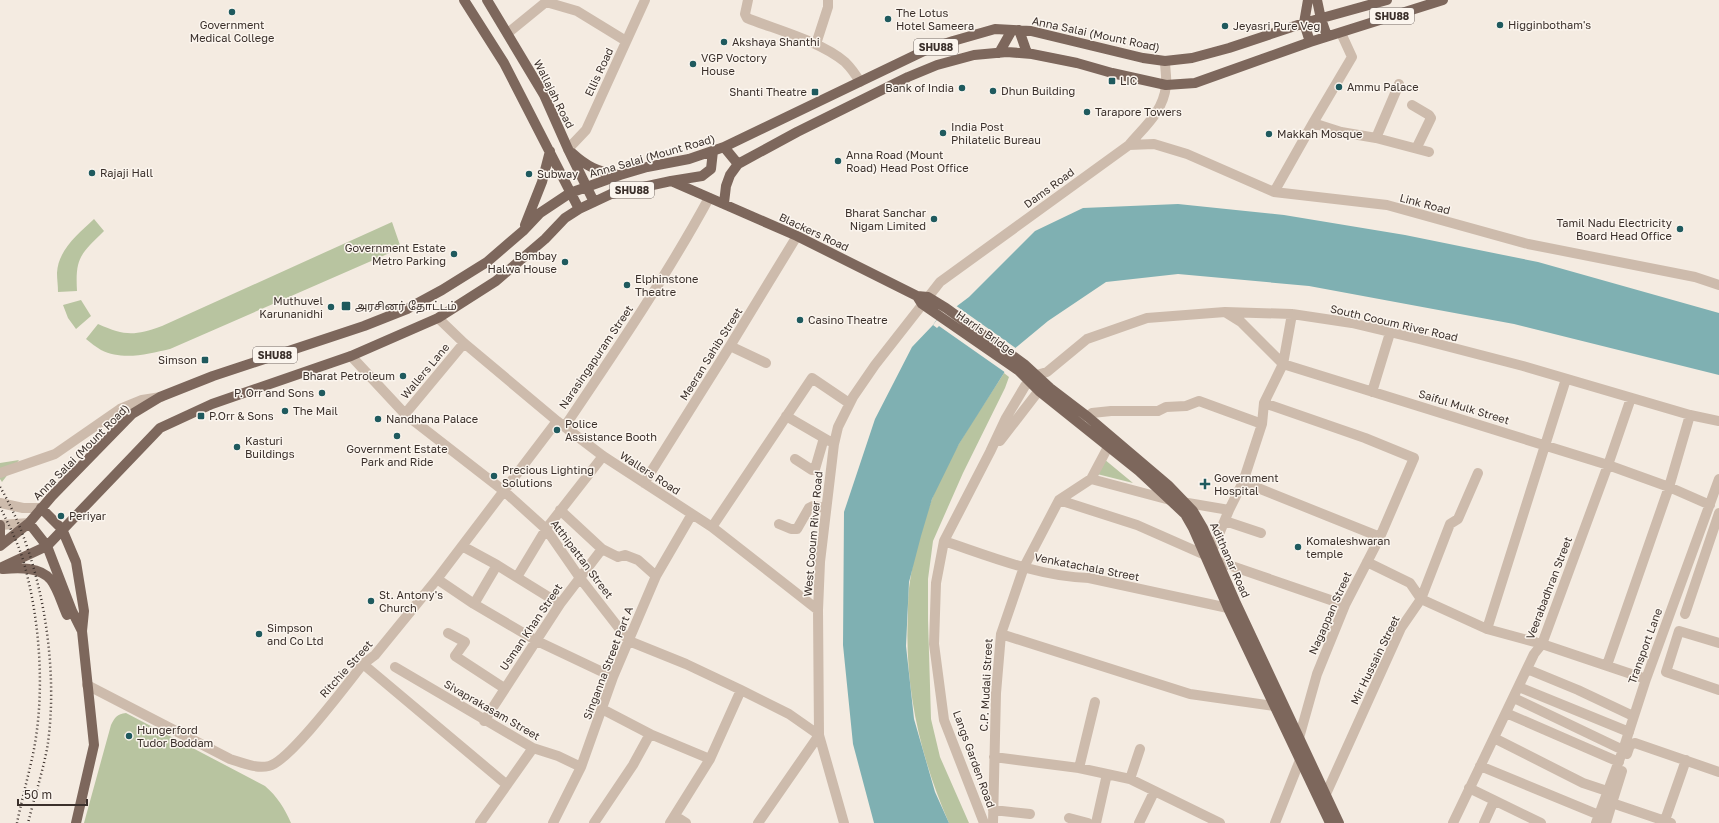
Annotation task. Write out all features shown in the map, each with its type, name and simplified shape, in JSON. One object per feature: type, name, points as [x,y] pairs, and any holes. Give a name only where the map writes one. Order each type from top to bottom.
[{"type":"main road","points":[[464,0],[504,63],[579,209]]},
{"type":"main road","name":"Wallajah Road","points":[[487,0],[544,95],[594,202]]},
{"type":"main road","points":[[1308,0],[1304,23],[1310,42]]},
{"type":"main road","points":[[1318,0],[1321,19],[1327,36]]},
{"type":"main road","name":"Anna Salai (Mount Road)","points":[[0,546],[29,523],[41,508],[132,414],[162,397],[213,376],[364,326],[407,309],[442,290],[487,262],[523,231],[540,213],[570,193],[620,175],[647,167],[689,159],[724,147],[926,50],[995,29],[1031,31],[1143,58],[1165,61],[1192,58],[1229,48],[1304,23],[1387,0]]},
{"type":"main road","name":"SHU88","points":[[738,164],[797,132],[908,77],[937,65],[974,54],[1027,53],[1077,63],[1166,86],[1195,83],[1327,36],[1443,0]]},
{"type":"main road","points":[[999,53],[1015,30],[1027,53]]},
{"type":"main road","points":[[724,147],[738,164],[730,175],[726,186],[724,204]]},
{"type":"main road","points":[[568,149],[584,164],[606,173],[620,175]]},
{"type":"main road","points":[[523,231],[542,182],[550,151]]},
{"type":"main road","points":[[671,181],[702,176],[711,169],[713,151]]},
{"type":"main road","name":"SHU88","points":[[0,569],[46,546],[160,428],[212,404],[351,356],[438,318],[496,281],[545,239],[565,218],[579,209],[611,194],[671,181]]},
{"type":"main road","name":"Blackers Road","points":[[671,181],[797,236],[943,311]]},
{"type":"main road","name":"Harris Bridge","points":[[943,311],[1022,367]]},
{"type":"main road","name":"Adithanar Road","points":[[1022,367],[1033,378],[1044,382],[1088,417],[1168,484],[1198,518],[1228,608],[1330,823]]},
{"type":"main road","name":"Adithanar Road","points":[[1044,382],[1082,424],[1170,500],[1189,520],[1209,553],[1217,561],[1339,823]]},
{"type":"main road","points":[[41,508],[62,529],[76,562],[82,592],[84,611],[82,631],[94,745],[76,823]]},
{"type":"main road","points":[[29,523],[46,546],[72,611],[82,631]]},
{"type":"main road","points":[[0,525],[0,537]]},
{"type":"main road","points":[[0,569],[23,568],[33,570],[50,579],[67,616],[82,631]]},
{"type":"street","name":"Ellis Road","points":[[568,149],[586,130],[644,0]]},
{"type":"street","points":[[748,0],[745,14],[746,18],[816,44],[844,61],[854,72],[860,82]]},
{"type":"street","points":[[816,44],[828,7],[828,0]]},
{"type":"street","points":[[508,33],[546,2],[577,10],[626,41]]},
{"type":"street","points":[[1274,192],[1352,57],[1341,32]]},
{"type":"street","name":"Dams Road","points":[[922,299],[940,282],[970,259],[1129,145],[1154,117],[1162,104],[1166,86],[1165,61]]},
{"type":"street","points":[[1376,138],[1399,84]]},
{"type":"street","points":[[1412,105],[1429,115],[1431,118],[1417,148]]},
{"type":"street","points":[[1313,123],[1341,132],[1376,138],[1429,152]]},
{"type":"street","name":"Link Road","points":[[1129,145],[1154,144],[1187,154],[1274,192],[1387,206],[1528,244],[1695,277],[1719,285]]},
{"type":"street","name":"Narasingapuram Street","points":[[561,424],[619,346],[686,241],[709,198]]},
{"type":"street","name":"Meeran Sahib Street","points":[[644,483],[797,236]]},
{"type":"street","name":"West Cooum River Road","points":[[844,823],[819,735],[818,610],[820,562],[834,444],[838,427],[849,403],[922,299]]},
{"type":"street","name":"South Cooum River Road","points":[[1044,382],[1087,339],[1147,318],[1225,312],[1292,314],[1352,323],[1390,334],[1419,339],[1523,366],[1690,415],[1719,421]]},
{"type":"street","name":"Saiful Mulk Street","points":[[1225,312],[1241,322],[1283,364],[1545,444],[1669,487],[1710,505]]},
{"type":"street","points":[[1059,500],[1137,525],[1209,553],[1243,482],[1262,424],[1264,403],[1283,364],[1292,314]]},
{"type":"street","name":"Wallers Road","points":[[438,318],[464,343],[561,424],[603,456],[712,527],[818,610]]},
{"type":"street","points":[[1372,392],[1390,334]]},
{"type":"street","name":"Wallers Lane","points":[[405,414],[464,343]]},
{"type":"street","points":[[730,346],[766,363]]},
{"type":"street","name":"Atthipattan Street","points":[[351,356],[405,414],[504,491],[546,529],[580,578],[629,641]]},
{"type":"street","points":[[712,527],[812,378],[849,403]]},
{"type":"street","name":"Langs Garden Road","points":[[984,823],[944,720],[934,644],[936,583],[944,541],[1006,418],[1033,378]]},
{"type":"street","points":[[1487,629],[1566,379]]},
{"type":"street","name":"Langs Garden Road","points":[[990,452],[1044,382]]},
{"type":"street","points":[[0,473],[55,454],[120,409],[142,400],[162,397]]},
{"type":"street","name":"Veerabadhran Street","points":[[1453,823],[1534,654],[1542,644],[1631,398]]},
{"type":"street","points":[[1088,417],[1092,413],[1111,411],[1158,411],[1166,407],[1186,406],[1199,401],[1262,424]]},
{"type":"street","name":"Nagappan Street","points":[[1264,403],[1365,438],[1414,458],[1380,537],[1345,605],[1317,674],[1299,738]]},
{"type":"street","points":[[1607,665],[1669,487],[1690,415]]},
{"type":"street","points":[[786,416],[834,444]]},
{"type":"street","name":"Ritchie Street","points":[[88,685],[230,759],[255,767],[270,766],[293,749],[363,664],[375,655],[437,579],[504,491],[561,424]]},
{"type":"street","points":[[795,459],[812,470],[815,469],[824,438]]},
{"type":"street","points":[[1108,447],[1091,479],[1170,500],[1184,501],[1229,510]]},
{"type":"street","points":[[517,577],[546,529],[603,456]]},
{"type":"street","name":"Mir Hussain Street","points":[[1326,794],[1401,628],[1421,599],[1450,524],[1458,519],[1478,473]]},
{"type":"street","name":"C.P. Mudali Street","points":[[993,823],[996,693],[1001,634],[1024,567],[1059,500],[1091,479]]},
{"type":"street","name":"Transport Lane","points":[[1600,820],[1607,791],[1619,762],[1633,716],[1719,479]]},
{"type":"street","points":[[1243,482],[1380,537]]},
{"type":"street","points":[[0,503],[22,508],[41,508]]},
{"type":"street","points":[[779,524],[791,529],[797,529],[809,508],[812,506],[826,508]]},
{"type":"street","points":[[560,510],[602,549],[618,557],[625,555],[638,560],[656,576]]},
{"type":"street","points":[[1685,614],[1719,513]]},
{"type":"street","name":"Singanna Street Part A","points":[[553,823],[581,767],[613,678],[656,576],[692,514]]},
{"type":"street","points":[[1225,521],[1261,533]]},
{"type":"street","points":[[0,525],[29,523]]},
{"type":"street","name":"Venkatachala Street","points":[[944,541],[1024,567],[1076,578],[1089,578],[1228,608]]},
{"type":"street","points":[[462,546],[497,565],[560,604]]},
{"type":"street","name":"Usman Khan Street","points":[[484,720],[560,604],[602,549]]},
{"type":"street","points":[[1217,561],[1345,605]]},
{"type":"street","points":[[1367,562],[1410,583],[1421,599],[1487,629],[1542,644],[1646,679]]},
{"type":"street","points":[[474,604],[497,565]]},
{"type":"street","points":[[437,579],[474,604],[537,641],[613,678]]},
{"type":"street","points":[[1719,643],[1680,631],[1666,672],[1719,690]]},
{"type":"street","points":[[448,633],[464,642],[455,656],[504,688]]},
{"type":"street","points":[[1001,634],[1190,694],[1274,706]]},
{"type":"street","points":[[629,641],[686,664],[741,690],[789,714],[819,735],[758,823]]},
{"type":"street","points":[[363,664],[507,785]]},
{"type":"street","name":"Sivaprakasam Street","points":[[395,667],[533,748],[558,756],[581,767]]},
{"type":"street","points":[[1527,669],[1578,690],[1633,716]]},
{"type":"street","points":[[1519,687],[1629,732]]},
{"type":"street","points":[[686,823],[673,820],[710,759],[741,690]]},
{"type":"street","points":[[1514,698],[1623,750]]},
{"type":"street","points":[[1079,768],[1095,702]]},
{"type":"street","points":[[602,709],[650,734],[710,759]]},
{"type":"street","points":[[1506,714],[1619,762]]},
{"type":"street","points":[[594,823],[633,765],[650,734]]},
{"type":"street","points":[[1494,738],[1583,783],[1607,791]]},
{"type":"street","points":[[1480,766],[1600,820],[1612,803],[1630,745],[1632,743],[1636,743],[1719,772]]},
{"type":"street","points":[[480,823],[533,748]]},
{"type":"street","points":[[1130,779],[1140,750]]},
{"type":"street","points":[[994,757],[1079,768],[1130,779],[1204,819],[1220,823]]},
{"type":"street","points":[[1274,823],[1300,760]]},
{"type":"street","points":[[1612,803],[1667,822],[1686,760]]},
{"type":"street","points":[[1096,823],[1107,774]]},
{"type":"street","points":[[1469,788],[1540,823]]},
{"type":"street","points":[[1139,823],[1154,792]]},
{"type":"street","points":[[1484,823],[1494,801]]},
{"type":"street","points":[[994,810],[1030,814]]},
{"type":"street","points":[[1069,818],[1088,823]]},
{"type":"green space","points":[[94,219],[104,231],[90,245],[81,257],[77,271],[77,291],[58,292],[57,273],[61,257],[70,243]]},
{"type":"green space","points":[[392,222],[401,248],[170,349],[136,356],[118,355],[101,350],[86,339],[98,324],[123,333],[144,332],[162,326]]},
{"type":"green space","points":[[81,300],[91,316],[76,329],[68,318],[63,305]]},
{"type":"green space","points":[[1004,373],[1009,377],[1005,388],[963,473],[933,541],[928,579],[931,719],[940,757],[969,823],[949,823],[930,773],[916,721],[907,641],[909,585],[922,529],[939,482],[955,450]]},
{"type":"green space","points":[[1104,459],[1133,483],[1097,474]]},
{"type":"green space","points":[[19,460],[2,482],[0,479],[0,463]]},
{"type":"green space","points":[[126,713],[265,786],[280,803],[291,823],[84,823],[111,725],[117,716]]},
{"type":"water","points":[[1178,204],[1284,215],[1405,235],[1538,262],[1719,313],[1719,375],[1514,324],[1309,286],[1178,274],[1106,282],[1048,321],[1013,350],[1004,373],[959,444],[932,499],[909,582],[906,646],[914,719],[935,792],[949,823],[874,823],[853,744],[843,645],[844,512],[875,419],[912,347],[933,325],[940,315],[957,306],[969,297],[1035,231],[1083,208]]},
{"type":"pier","points":[[955,305],[1017,349],[1006,373],[939,326],[937,328],[933,325],[943,312]]},
{"type":"railway","points":[[0,487],[15,515],[27,546],[37,580],[49,649],[51,684],[47,749],[28,823]]},
{"type":"railway","points":[[0,507],[10,527],[24,563],[34,608],[39,656],[39,703],[34,749],[17,823]]},
{"type":"place","name":"Government Medical College","points":[[232,12]]},
{"type":"place","name":"The Lotus Hotel Sameera","points":[[888,19]]},
{"type":"place","name":"Higginbotham's","points":[[1500,25]]},
{"type":"place","name":"Jeyasri Pure Veg","points":[[1225,26]]},
{"type":"place","name":"Akshaya Shanthi","points":[[724,42]]},
{"type":"place","name":"VGP Voctory House","points":[[693,64]]},
{"type":"place","name":"LIC","points":[[1112,81]]},
{"type":"place","name":"Ammu Palace","points":[[1339,87]]},
{"type":"place","name":"Bank of India","points":[[962,88]]},
{"type":"place","name":"Dhun Building","points":[[993,91]]},
{"type":"place","name":"Shanti Theatre","points":[[815,92]]},
{"type":"place","name":"Tarapore Towers","points":[[1087,112]]},
{"type":"place","name":"India Post Philatelic Bureau","points":[[943,133]]},
{"type":"place","name":"Makkah Mosque","points":[[1269,134]]},
{"type":"place","name":"Anna Road (Mount Road) Head Post Office","points":[[838,161]]},
{"type":"place","name":"Rajaji Hall","points":[[92,173]]},
{"type":"place","name":"Subway","points":[[529,174]]},
{"type":"place","name":"Bharat Sanchar Nigam Limited","points":[[934,219]]},
{"type":"place","name":"Tamil Nadu Electricity Board Head Office","points":[[1680,229]]},
{"type":"place","name":"Government Estate Metro Parking","points":[[454,254]]},
{"type":"place","name":"Bombay Halwa House","points":[[565,262]]},
{"type":"place","name":"Elphinstone Theatre","points":[[627,285]]},
{"type":"place","name":"அரசினர் தோட்டம்","points":[[346,306]]},
{"type":"place","name":"Muthuvel Karunanidhi","points":[[331,307]]},
{"type":"place","name":"Casino Theatre","points":[[800,320]]},
{"type":"place","name":"Simson","points":[[205,360]]},
{"type":"place","name":"Bharat Petroleum","points":[[403,376]]},
{"type":"place","name":"P. Orr and Sons","points":[[322,393]]},
{"type":"place","name":"The Mail","points":[[285,411]]},
{"type":"place","name":"P.Orr & Sons","points":[[201,416]]},
{"type":"place","name":"Nandhana Palace","points":[[378,419]]},
{"type":"place","name":"Police Assistance Booth","points":[[557,430]]},
{"type":"place","name":"Government Estate Park and Ride","points":[[397,436]]},
{"type":"place","name":"Kasturi Buildings","points":[[237,447]]},
{"type":"place","name":"Precious Lighting Solutions","points":[[494,476]]},
{"type":"place","name":"Government Hospital","points":[[1205,484]]},
{"type":"place","name":"Periyar","points":[[61,516]]},
{"type":"place","name":"Komaleshwaran temple","points":[[1298,547]]},
{"type":"place","name":"St. Antony's Church","points":[[371,601]]},
{"type":"place","name":"Simpson and Co Ltd","points":[[259,634]]},
{"type":"place","name":"Hungerford Tudor Boddam","points":[[129,736]]}]
